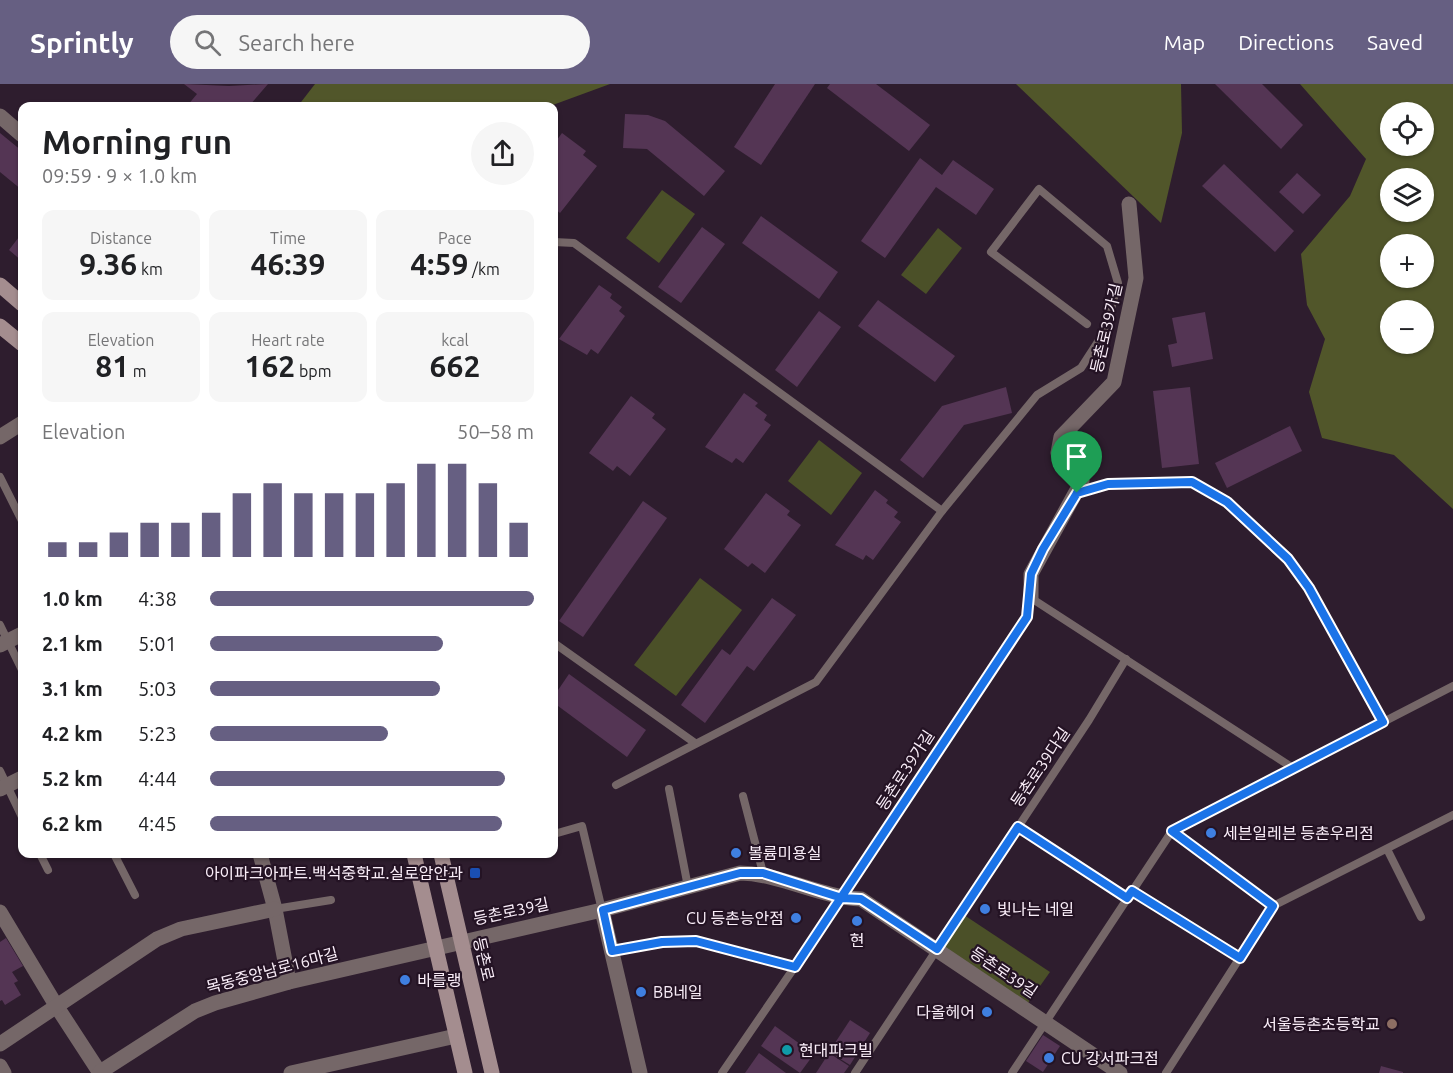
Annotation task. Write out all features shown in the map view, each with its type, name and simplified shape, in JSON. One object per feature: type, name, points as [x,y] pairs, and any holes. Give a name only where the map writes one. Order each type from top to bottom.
[{"type":"main road","points":[[0,285],[18,301]]},
{"type":"main road","points":[[0,326],[18,341]]},
{"type":"main road","points":[[415,858],[465,1073]]},
{"type":"main road","name":"등촌로","points":[[442,858],[492,1073]]},
{"type":"street","points":[[0,116],[18,132]]},
{"type":"street","name":"등촌로39가길","points":[[1031,598],[1031,574],[1082,481],[1058,453],[1061,437],[1114,382],[1136,278],[1129,204]]},
{"type":"street","points":[[0,437],[18,426]]},
{"type":"street","points":[[4,643],[18,636]]},
{"type":"street","points":[[4,788],[18,780]]},
{"type":"street","points":[[261,858],[275,909],[289,982]]},
{"type":"street","name":"등촌로39길","points":[[435,947],[603,910],[740,873],[763,873],[842,898],[861,899],[1047,1022],[1119,1073]]},
{"type":"street","points":[[0,1044],[156,939],[181,929],[275,909]]},
{"type":"street","points":[[603,910],[640,1073]]},
{"type":"street","name":"목동중앙남로16마길","points":[[0,912],[100,1073],[195,1011],[215,1003],[289,982],[435,947]]},
{"type":"street","points":[[291,1073],[348,1067],[456,1036]]},
{"type":"street","points":[[0,1066],[4,1073]]},
{"type":"lane","points":[[616,785],[816,682],[942,511],[1037,395],[1081,368],[1105,332],[1118,283],[1107,246],[1039,189],[991,252],[1087,324]]},
{"type":"lane","points":[[558,243],[573,243],[942,511]]},
{"type":"lane","points":[[0,477],[18,513]]},
{"type":"lane","points":[[1077,493],[1108,484],[1192,482],[1227,502],[1288,559],[1309,588],[1383,722]]},
{"type":"lane","points":[[1031,598],[1293,768]]},
{"type":"lane","name":"등촌로39가길","points":[[723,1073],[842,898],[1027,617],[1031,598]]},
{"type":"lane","points":[[0,625],[4,643],[18,664]]},
{"type":"lane","points":[[558,646],[695,743]]},
{"type":"lane","name":"등촌로39다길","points":[[855,1073],[1126,659]]},
{"type":"lane","points":[[1012,1073],[1172,831],[1453,686]]},
{"type":"lane","points":[[0,771],[4,788],[18,811]]},
{"type":"lane","points":[[669,789],[688,887]]},
{"type":"lane","points":[[743,796],[763,873]]},
{"type":"lane","points":[[1166,1073],[1273,906],[1453,815]]},
{"type":"lane","points":[[558,833],[582,826],[603,910]]},
{"type":"lane","points":[[1018,827],[1240,958]]},
{"type":"lane","points":[[1172,831],[1273,906]]},
{"type":"lane","points":[[1387,849],[1420,917]]},
{"type":"lane","points":[[42,858],[48,870]]},
{"type":"lane","points":[[116,858],[135,896]]},
{"type":"lane","points":[[275,909],[331,900]]},
{"type":"lane","points":[[612,951],[662,942],[696,941],[795,967]]},
{"type":"green space","points":[[315,84],[610,84],[558,103],[301,102]]},
{"type":"green space","points":[[1016,84],[1181,84],[1182,133],[1161,223]]},
{"type":"green space","points":[[1300,84],[1453,84],[1453,509],[1394,455],[1322,438],[1309,392],[1325,339],[1307,305],[1301,254],[1350,196],[1366,159]]},
{"type":"green space","points":[[662,190],[695,214],[659,263],[626,238]]},
{"type":"green space","points":[[938,228],[962,248],[926,294],[901,275]]},
{"type":"green space","points":[[819,440],[862,473],[831,515],[788,481]]},
{"type":"green space","points":[[700,578],[742,610],[676,696],[634,665]]},
{"type":"green space","points":[[958,911],[1050,972],[1023,1010],[931,950]]},
{"type":"building","points":[[184,84],[229,86],[268,84],[252,102],[190,102],[197,94]]},
{"type":"building","points":[[775,84],[815,84],[761,165],[734,147]]},
{"type":"building","points":[[830,84],[876,84],[930,125],[909,151],[827,88]]},
{"type":"building","points":[[1215,84],[1262,84],[1303,125],[1281,149]]},
{"type":"building","points":[[625,114],[648,115],[665,121],[725,171],[704,196],[647,149],[623,148]]},
{"type":"building","points":[[0,133],[18,148],[18,187],[0,172]]},
{"type":"building","points":[[562,133],[586,151],[583,155],[597,166],[560,213],[558,211],[558,138]]},
{"type":"building","points":[[920,158],[942,175],[953,160],[994,189],[976,215],[936,187],[885,258],[861,241]]},
{"type":"building","points":[[1224,164],[1294,231],[1275,252],[1202,186]]},
{"type":"building","points":[[1297,173],[1321,195],[1303,214],[1279,192]]},
{"type":"building","points":[[761,216],[838,272],[819,299],[742,243]]},
{"type":"building","points":[[702,227],[725,244],[681,303],[658,287]]},
{"type":"building","points":[[18,238],[18,258],[9,250]]},
{"type":"building","points":[[599,285],[612,294],[610,298],[622,307],[619,311],[625,316],[598,354],[591,349],[587,355],[559,339]]},
{"type":"building","points":[[878,300],[955,356],[935,382],[858,326]]},
{"type":"building","points":[[819,311],[841,327],[797,387],[775,370]]},
{"type":"building","points":[[1205,312],[1213,359],[1172,367],[1168,345],[1177,343],[1172,318]]},
{"type":"building","points":[[1006,387],[1012,413],[964,425],[923,478],[900,460],[942,406]]},
{"type":"building","points":[[1190,387],[1199,464],[1162,468],[1153,391]]},
{"type":"building","points":[[744,393],[758,403],[755,406],[767,415],[764,420],[771,425],[743,463],[736,458],[732,463],[705,447]]},
{"type":"building","points":[[631,396],[655,414],[652,418],[666,429],[630,476],[617,466],[613,471],[589,453]]},
{"type":"building","points":[[1290,426],[1302,451],[1227,488],[1215,463]]},
{"type":"building","points":[[875,490],[898,512],[894,517],[901,522],[873,560],[866,555],[863,560],[835,545]]},
{"type":"building","points":[[766,493],[790,511],[787,515],[801,525],[765,573],[752,563],[748,567],[724,549]]},
{"type":"building","points":[[643,501],[667,518],[583,637],[559,621]]},
{"type":"building","points":[[772,598],[796,615],[754,671],[747,666],[705,723],[681,705],[722,649],[730,655]]},
{"type":"building","points":[[569,674],[646,730],[627,757],[558,706],[558,690]]},
{"type":"building","points":[[6,938],[23,966],[12,972],[18,981],[14,983],[21,995],[5,1005],[2,1000],[0,1001],[0,942]]},
{"type":"building","points":[[850,1020],[870,1033],[850,1065],[829,1052]]},
{"type":"building","name":"현대파크빌","points":[[775,1026],[814,1054],[800,1073],[761,1046]]},
{"type":"building","points":[[1043,1035],[1060,1046],[1043,1072],[1026,1061]]},
{"type":"building","points":[[759,1053],[786,1073],[745,1073]]},
{"type":"building","points":[[829,1053],[849,1066],[844,1073],[816,1073]]},
{"type":"building","points":[[1381,1066],[1403,1072],[1403,1073],[1379,1073]]},
{"type":"place","name":"세븐일레븐 등촌우리점","points":[[1211,833]]},
{"type":"place","name":"볼륨미용실","points":[[736,853]]},
{"type":"place","name":"아이파크아파트.백석중학교.실로암안과","points":[[475,873]]},
{"type":"place","name":"빛나는 네일","points":[[985,909]]},
{"type":"place","name":"CU 등촌능안점","points":[[796,918]]},
{"type":"place","name":"현","points":[[857,921]]},
{"type":"place","name":"바를랭","points":[[405,980]]},
{"type":"place","name":"BB네일","points":[[641,992]]},
{"type":"place","name":"다올헤어","points":[[987,1012]]},
{"type":"place","name":"서울등촌초등학교","points":[[1392,1024]]},
{"type":"place","name":"현대파크빌","points":[[787,1050]]},
{"type":"place","name":"CU 강서파크점","points":[[1049,1058]]},
{"type":"route","points":[[1077,493],[1043,549],[1031,574],[1031,598],[1027,617],[842,898],[795,967],[707,942],[696,941],[662,942],[612,951],[603,910],[740,873],[763,873],[842,898],[861,899],[937,949],[1018,827],[1127,898],[1132,891],[1240,958],[1273,906],[1172,831],[1383,722],[1309,588],[1288,559],[1227,502],[1192,482],[1108,484],[1077,493]]}]
